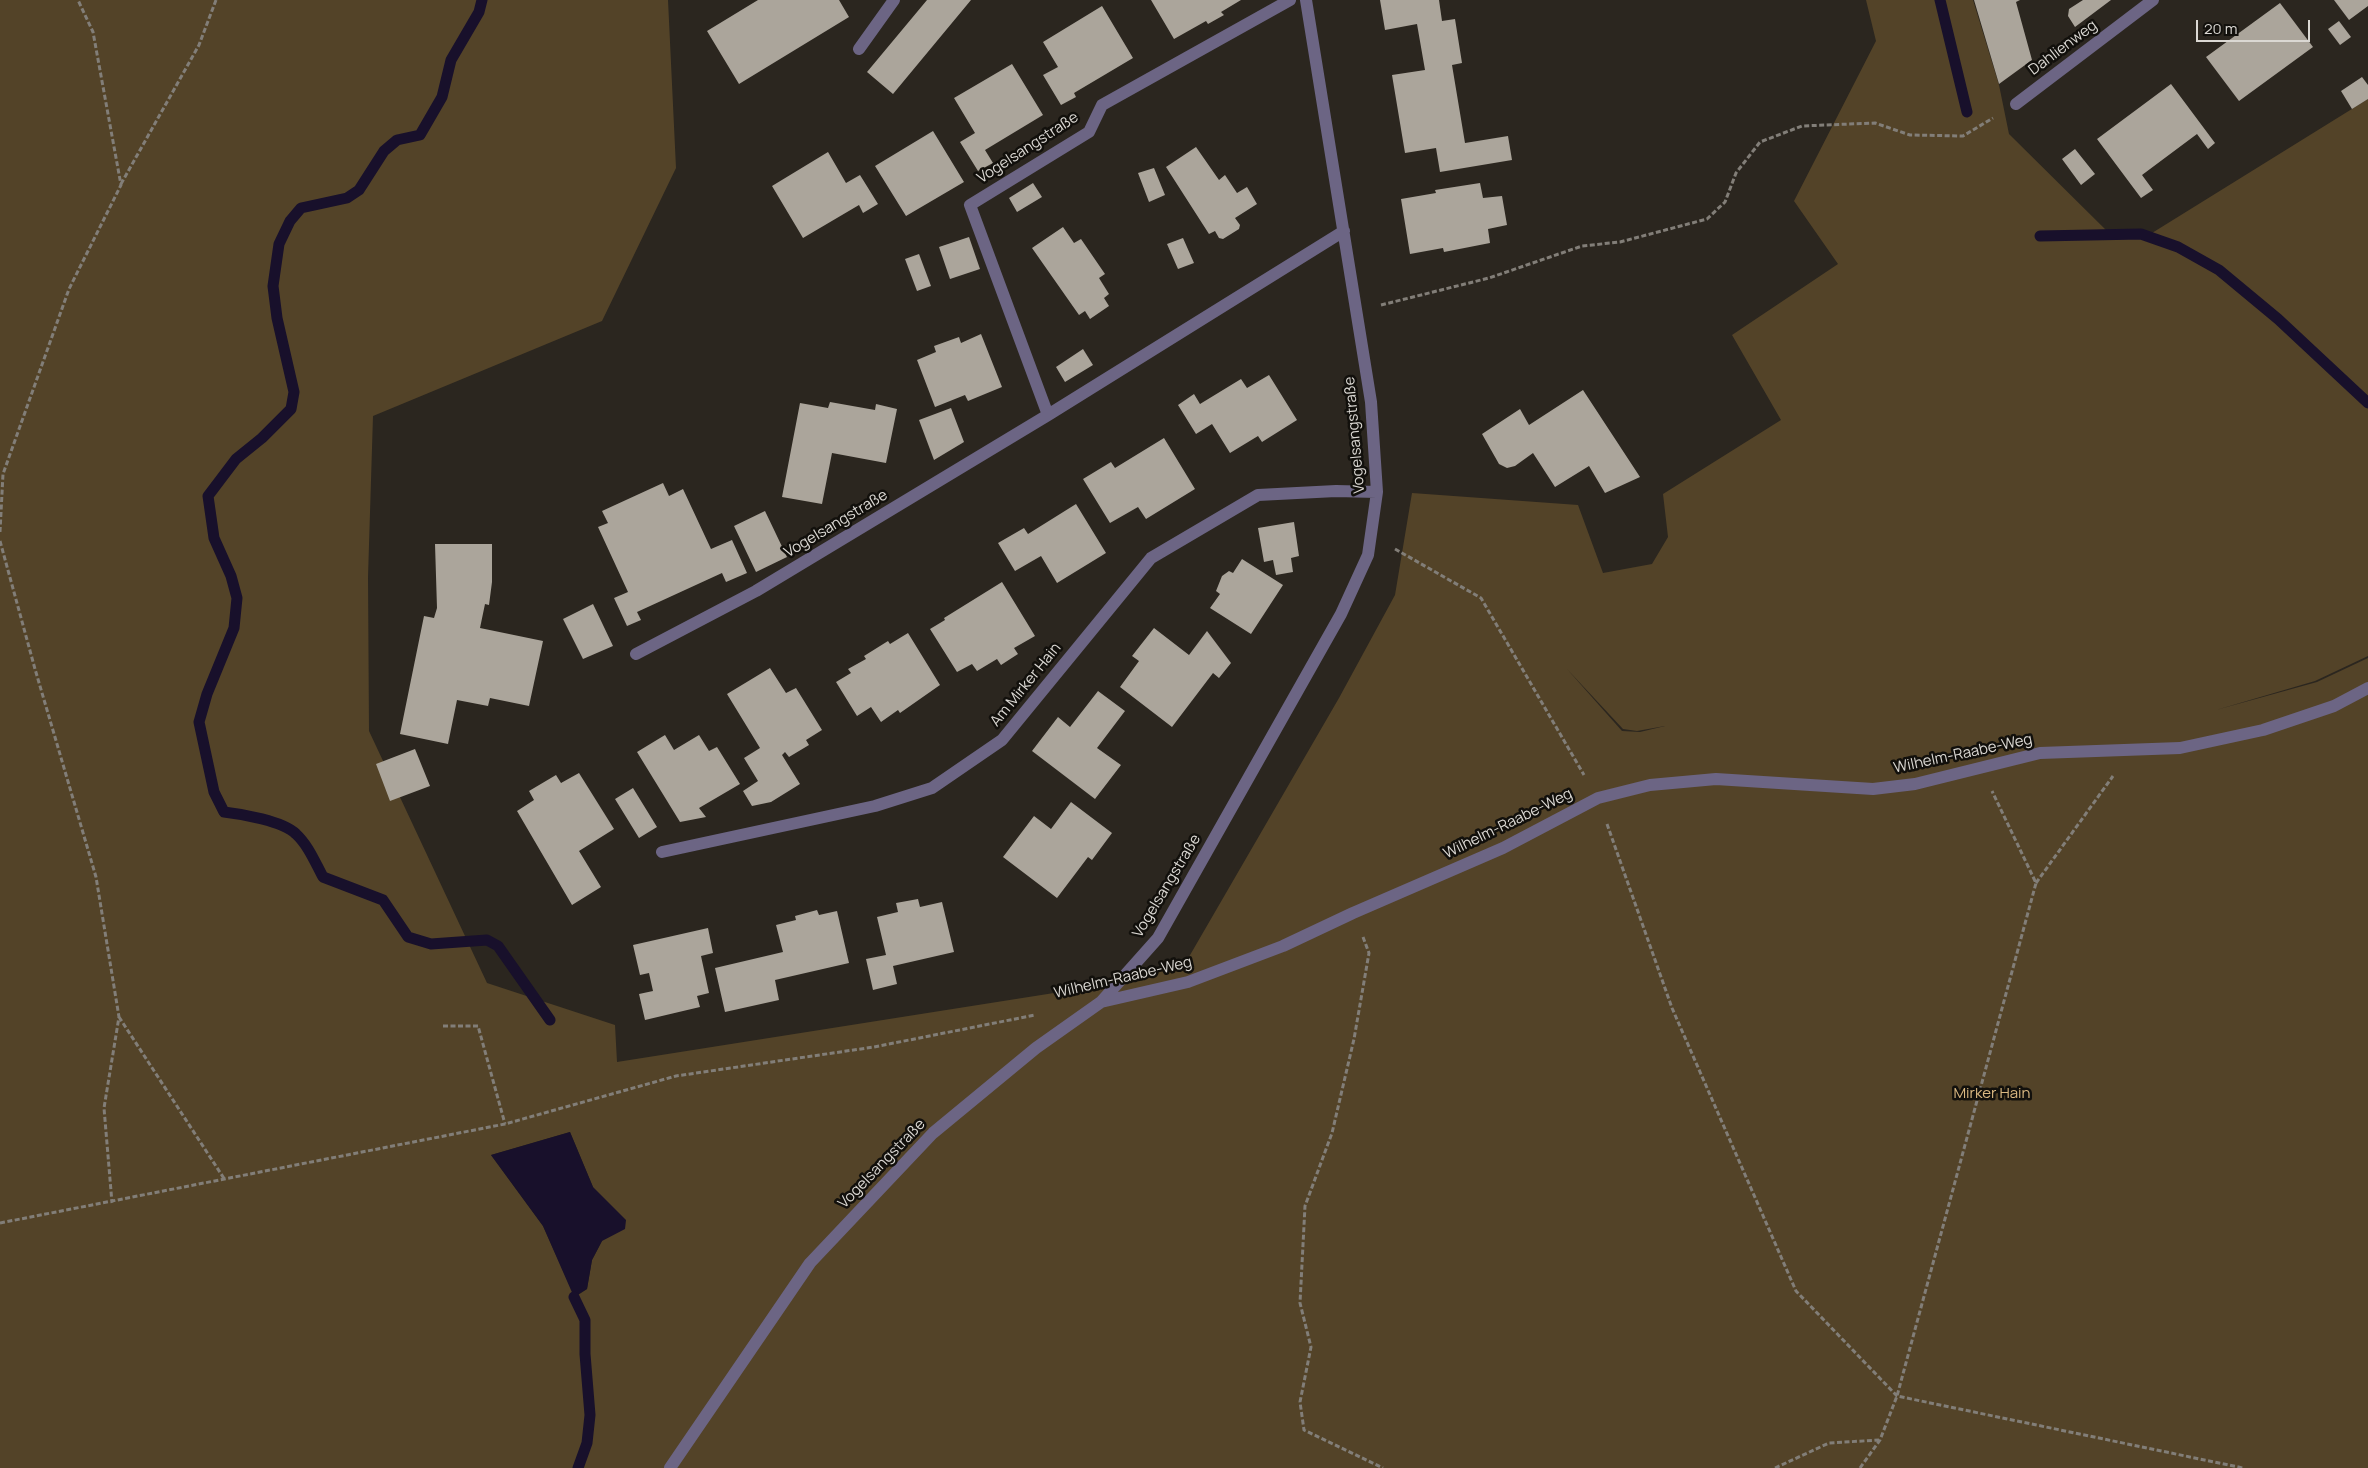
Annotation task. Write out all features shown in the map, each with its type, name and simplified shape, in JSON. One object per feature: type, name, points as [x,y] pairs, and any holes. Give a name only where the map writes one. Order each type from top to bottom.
[{"type":"street","points":[[858,49],[894,0]]},
{"type":"street","name":"Vogelsangstraße","points":[[1048,415],[970,205],[1089,132],[1102,105],[1290,0]]},
{"type":"street","name":"Vogelsangstraße","points":[[670,1468],[810,1263],[932,1133],[1036,1048],[1101,1002],[1158,938],[1341,614],[1368,555],[1377,492],[1371,402],[1306,0]]},
{"type":"street","name":"Dahlienweg","points":[[2016,104],[2153,0]]},
{"type":"street","name":"Vogelsangstraße","points":[[636,654],[756,591],[1048,415],[1344,231]]},
{"type":"street","name":"Am Mirker Hain","points":[[662,852],[875,806],[932,788],[1002,740],[1150,558],[1258,495],[1336,491],[1377,492]]},
{"type":"street","name":"Wilhelm-Raabe-Weg","points":[[1101,1002],[1188,982],[1284,946],[1353,913],[1503,848],[1598,798],[1650,785],[1716,779],[1873,789],[1915,784],[2040,753],[2180,748],[2263,730],[2334,706],[2368,688]]},
{"type":"path","points":[[78,0],[93,32],[121,185]]},
{"type":"path","points":[[0,532],[3,474],[69,289],[121,185],[199,45],[216,0]]},
{"type":"path","points":[[1356,311],[1489,278],[1582,246],[1620,242],[1707,219],[1725,202],[1736,173],[1760,142],[1802,126],[1875,123],[1910,136],[1963,136],[2016,104]]},
{"type":"path","points":[[1371,535],[1481,598],[1598,798],[1672,1008],[1796,1291],[1897,1396],[2244,1468]]},
{"type":"path","points":[[0,541],[35,669],[96,876],[119,1017],[104,1108],[112,1203]]},
{"type":"path","points":[[1860,1468],[1880,1440],[1897,1396],[2036,883],[2132,751]]},
{"type":"path","points":[[1981,768],[2036,883]]},
{"type":"path","points":[[1353,913],[1369,953],[1354,1039],[1332,1133],[1305,1206],[1300,1303],[1311,1347],[1300,1402],[1304,1430],[1383,1468]]},
{"type":"path","name":"Wilhelm-Raabe-Weg","points":[[0,1223],[112,1203],[505,1124],[676,1076],[874,1047],[1044,1013]]},
{"type":"path","points":[[119,1017],[225,1180]]},
{"type":"path","points":[[442,1026],[478,1026],[505,1124]]},
{"type":"path","points":[[1775,1468],[1829,1443],[1880,1440]]},
{"type":"green space","name":"Mirker Hain","points":[[0,0],[668,0],[676,168],[602,321],[373,416],[368,577],[369,731],[487,983],[615,1025],[617,1062],[1073,990],[1186,962],[1339,698],[1395,595],[1412,493],[1578,505],[1603,573],[1652,564],[1668,537],[1663,494],[1781,420],[1732,335],[1838,264],[1794,201],[1876,41],[1866,0],[1973,0],[1999,85],[2009,134],[2108,232],[2152,233],[2368,99],[2368,656],[2315,681],[2216,710],[2317,682],[2368,658],[2368,1468],[0,1468]],"holes":[[[1567,669],[1623,729],[1637,731],[1665,726],[1640,732],[1622,731]],[[570,1132],[593,1187],[602,1241],[592,1260],[587,1289],[575,1297],[543,1226],[491,1155]]]},
{"type":"shaded area","points":[[570,1132],[593,1187],[626,1220],[625,1229],[602,1241],[592,1260],[587,1289],[574,1297],[543,1226],[491,1155]]},
{"type":"building","points":[[758,0],[839,0],[849,17],[739,84],[707,31]]},
{"type":"building","points":[[927,0],[971,0],[893,94],[867,72]]},
{"type":"building","points":[[1151,0],[1241,0],[1221,12],[1224,15],[1208,24],[1206,21],[1174,39]]},
{"type":"building","points":[[1380,0],[1439,0],[1442,21],[1455,19],[1462,63],[1452,65],[1465,143],[1508,136],[1512,160],[1440,172],[1436,148],[1405,153],[1392,75],[1425,70],[1417,24],[1385,30]]},
{"type":"building","points":[[1974,0],[2020,0],[2016,2],[2032,60],[1999,84]]},
{"type":"building","points":[[2083,0],[2111,0],[2075,27],[2068,16],[2069,9]]},
{"type":"building","points":[[2334,0],[2368,0],[2368,6],[2349,20]]},
{"type":"building","points":[[2280,3],[2313,47],[2239,101],[2206,57]]},
{"type":"building","points":[[1102,6],[1133,58],[1074,93],[1076,97],[1061,105],[1043,75],[1058,67],[1043,42]]},
{"type":"building","points":[[2339,21],[2351,37],[2340,45],[2328,29]]},
{"type":"building","points":[[1012,64],[1043,115],[985,150],[993,163],[978,171],[960,142],[975,133],[954,98]]},
{"type":"building","points":[[2362,77],[2368,85],[2368,99],[2352,109],[2341,91]]},
{"type":"building","points":[[2171,84],[2215,143],[2208,149],[2197,134],[2142,175],[2153,190],[2141,198],[2097,139]]},
{"type":"building","points":[[933,131],[964,182],[906,216],[875,166]]},
{"type":"building","points":[[1196,147],[1219,180],[1225,175],[1237,193],[1247,187],[1257,204],[1235,218],[1240,225],[1239,229],[1223,239],[1219,238],[1215,231],[1209,234],[1166,167]]},
{"type":"building","points":[[2075,149],[2095,174],[2081,185],[2062,159]]},
{"type":"building","points":[[828,152],[846,183],[860,175],[878,204],[863,213],[859,205],[803,238],[772,186]]},
{"type":"building","points":[[1154,168],[1165,195],[1149,202],[1138,173]]},
{"type":"building","points":[[1033,183],[1042,197],[1017,212],[1009,198]]},
{"type":"building","points":[[1480,183],[1483,198],[1502,196],[1507,225],[1488,229],[1490,243],[1444,252],[1443,248],[1410,254],[1401,199],[1436,193],[1435,190]]},
{"type":"building","points":[[1063,227],[1074,243],[1081,239],[1105,274],[1099,278],[1109,294],[1104,298],[1109,306],[1090,319],[1085,311],[1079,315],[1032,248]]},
{"type":"building","points":[[969,237],[980,269],[950,279],[939,247]]},
{"type":"building","points":[[1183,238],[1194,263],[1178,269],[1167,244]]},
{"type":"building","points":[[919,254],[931,286],[917,291],[905,259]]},
{"type":"building","points":[[981,334],[1002,387],[968,401],[965,395],[935,407],[917,360],[936,352],[934,346],[959,337],[961,343]]},
{"type":"building","points":[[1083,349],[1093,365],[1065,382],[1056,367]]},
{"type":"building","points":[[1269,375],[1297,420],[1262,442],[1258,436],[1230,453],[1212,424],[1196,434],[1178,405],[1194,394],[1200,404],[1241,379],[1247,388]]},
{"type":"building","points":[[1583,390],[1640,477],[1605,493],[1589,466],[1555,487],[1533,453],[1515,466],[1507,468],[1499,464],[1482,434],[1520,409],[1529,425]]},
{"type":"building","points":[[830,402],[875,410],[876,404],[897,409],[886,463],[832,453],[822,504],[782,497],[800,403],[828,408]]},
{"type":"building","points":[[951,408],[964,442],[934,460],[919,420]]},
{"type":"building","points":[[1164,438],[1195,489],[1146,519],[1138,507],[1110,523],[1083,479],[1111,462],[1115,468]]},
{"type":"building","points":[[663,483],[669,496],[683,489],[711,549],[732,540],[747,573],[726,582],[722,573],[637,612],[641,620],[627,626],[614,598],[628,592],[598,527],[608,523],[602,511]]},
{"type":"building","points":[[1076,504],[1106,553],[1057,583],[1041,556],[1015,571],[998,543],[1024,528],[1028,534]]},
{"type":"building","points":[[765,511],[787,557],[756,572],[734,526]]},
{"type":"building","points":[[1294,522],[1299,556],[1291,558],[1293,572],[1276,575],[1273,560],[1264,562],[1258,528]]},
{"type":"building","points":[[435,544],[492,544],[492,582],[489,605],[485,604],[480,628],[543,641],[529,706],[490,698],[488,706],[457,700],[448,744],[400,734],[424,616],[434,618],[437,608]]},
{"type":"building","points":[[1242,559],[1283,585],[1251,634],[1210,608],[1220,594],[1216,591],[1222,576],[1229,571],[1233,573]]},
{"type":"building","points":[[1002,582],[1035,636],[1014,648],[1018,654],[1001,665],[997,659],[977,671],[972,664],[957,672],[930,629],[945,620],[944,618]]},
{"type":"building","points":[[593,604],[613,646],[583,659],[563,619]]},
{"type":"building","points":[[1154,628],[1189,655],[1207,631],[1231,663],[1219,678],[1213,673],[1172,727],[1120,687],[1139,661],[1132,656]]},
{"type":"building","points":[[908,633],[940,685],[900,713],[898,710],[881,722],[871,707],[857,716],[836,682],[851,673],[848,669],[866,659],[864,656],[888,641],[890,644]]},
{"type":"building","points":[[770,668],[786,693],[796,688],[822,730],[806,740],[809,745],[789,757],[785,752],[782,755],[800,784],[771,802],[752,806],[743,791],[758,781],[744,758],[760,748],[727,694]]},
{"type":"building","points":[[1098,691],[1125,711],[1097,748],[1121,765],[1095,799],[1032,751],[1058,717],[1070,727]]},
{"type":"building","points":[[665,735],[674,750],[699,735],[709,751],[717,747],[740,784],[699,808],[706,817],[680,822],[637,752]]},
{"type":"building","points":[[415,749],[430,786],[390,801],[376,764]]},
{"type":"building","points":[[579,773],[614,829],[579,851],[601,887],[572,905],[517,811],[534,800],[529,791],[556,775],[561,783]]},
{"type":"building","points":[[633,788],[657,827],[639,838],[615,799]]},
{"type":"building","points":[[1071,802],[1112,833],[1092,860],[1088,857],[1057,898],[1003,857],[1034,816],[1051,829]]},
{"type":"building","points":[[918,899],[920,907],[942,902],[954,952],[893,966],[897,984],[873,990],[866,959],[886,955],[877,917],[898,912],[896,903]]},
{"type":"building","points":[[817,910],[819,915],[837,911],[849,963],[775,980],[779,1000],[725,1012],[715,968],[783,952],[776,925],[796,920],[795,916]]},
{"type":"building","points":[[708,928],[713,953],[701,956],[709,993],[697,996],[700,1007],[645,1020],[639,994],[653,991],[649,973],[640,975],[633,945]]},
{"type":"waterway","points":[[482,0],[479,12],[451,60],[442,97],[420,135],[397,140],[384,151],[359,190],[347,198],[301,208],[290,221],[279,244],[273,286],[277,318],[294,392],[291,409],[262,438],[236,459],[208,496],[214,538],[231,576],[237,598],[234,628],[207,694],[199,722],[214,792],[224,812],[262,819],[290,829],[304,843],[323,877],[383,900],[408,937],[431,944],[487,940],[498,946],[550,1020]]},
{"type":"waterway","points":[[1940,0],[1967,112]]},
{"type":"waterway","points":[[2040,236],[2141,234],[2178,247],[2219,270],[2278,319],[2368,403]]},
{"type":"waterway","points":[[574,1297],[585,1320],[585,1354],[590,1415],[587,1443],[578,1468]]}]
